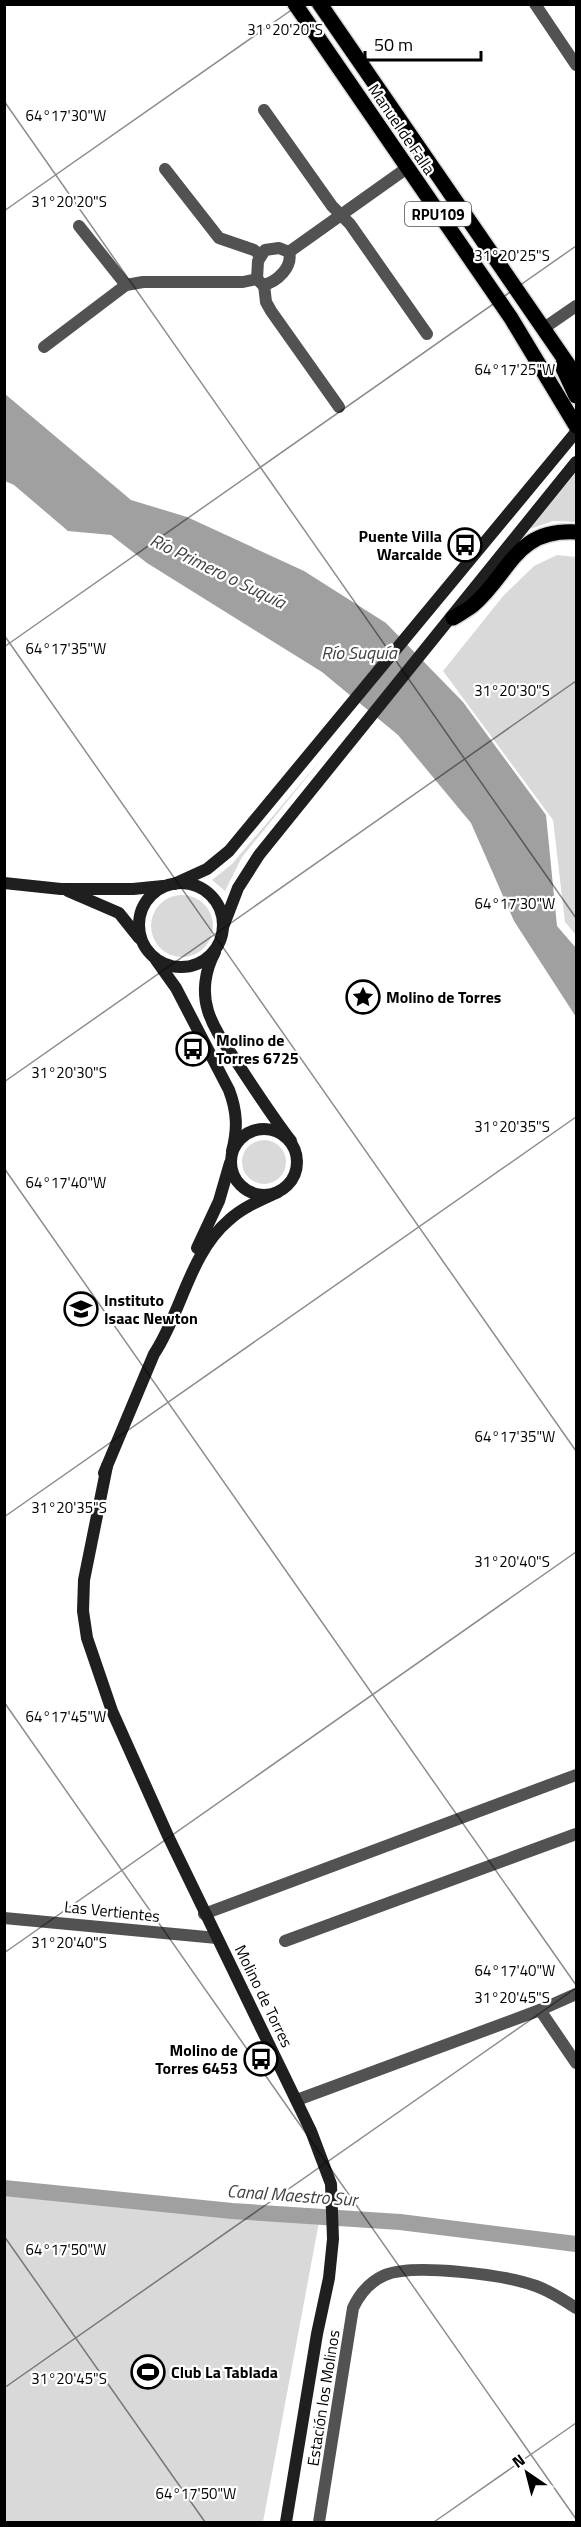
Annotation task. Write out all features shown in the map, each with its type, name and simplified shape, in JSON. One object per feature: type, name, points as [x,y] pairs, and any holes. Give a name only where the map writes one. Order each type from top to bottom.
[{"type":"main road","name":"Manuel de Falla","points":[[320,4],[576,376]]},
{"type":"main road","name":"Manuel de Falla","points":[[295,5],[511,318],[576,426]]},
{"type":"main road","points":[[553,341],[566,377],[576,396]]},
{"type":"main road","points":[[145,946],[140,932],[142,911],[154,893],[207,869],[222,858],[576,432]]},
{"type":"main road","points":[[291,1141],[274,1130],[254,1130],[237,1142],[232,1156],[236,1179],[249,1192],[259,1195],[278,1192],[293,1179],[298,1159],[291,1141],[230,1052],[208,1011],[206,977],[238,888],[250,867],[453,618],[576,462]]},
{"type":"main road","points":[[453,618],[472,606],[526,545],[546,534],[576,532]]},
{"type":"main road","points":[[4,883],[61,889],[133,889],[190,884],[207,892],[220,908],[223,927]]},
{"type":"main road","points":[[61,889],[98,902],[119,913],[154,957],[171,966],[189,966],[206,959],[218,945]]},
{"type":"main road","name":"Molino de Torres","points":[[154,957],[176,988],[229,1090],[237,1123],[232,1156],[217,1208],[159,1334],[154,1354],[97,1487],[87,1524],[76,1583],[77,1631],[98,1689],[112,1711],[204,1914],[297,2100],[328,2173],[333,2208],[333,2239],[324,2336],[292,2523]]},
{"type":"main road","name":"Molino de Torres","points":[[154,1354],[166,1337],[209,1242],[238,1213],[278,1192]]},
{"type":"main road","name":"Molino de Torres","points":[[286,2523],[316,2343],[325,2307]]},
{"type":"street","points":[[535,4],[572,50],[576,65]]},
{"type":"street","points":[[264,110],[350,224],[427,334]]},
{"type":"street","points":[[289,252],[406,168]]},
{"type":"street","points":[[165,169],[219,238],[254,250],[260,255]]},
{"type":"street","points":[[80,226],[126,285]]},
{"type":"street","points":[[260,255],[270,249],[279,248],[289,252]]},
{"type":"street","points":[[44,346],[126,285],[143,282],[276,280],[289,263],[289,252]]},
{"type":"street","points":[[260,255],[260,282],[270,311],[339,407]]},
{"type":"street","points":[[544,328],[576,306]]},
{"type":"street","points":[[204,1914],[576,1775]]},
{"type":"street","points":[[285,1941],[576,1834]]},
{"type":"street","name":"Las Vertientes","points":[[4,1918],[217,1938]]},
{"type":"street","points":[[297,2100],[540,2010],[576,1994]]},
{"type":"street","points":[[540,2010],[576,2063]]},
{"type":"street","name":"Estación los Molinos","points":[[319,2523],[353,2308],[359,2296],[370,2284],[385,2275],[400,2271],[457,2272],[502,2277],[536,2286],[576,2308]]},
{"type":"shaded area","points":[[576,472],[576,522],[553,521],[530,529]]},
{"type":"shaded area","points":[[557,555],[576,557],[576,935],[565,922],[553,820],[443,671],[504,595],[534,566]]},
{"type":"shaded area","points":[[324,756],[242,857],[225,891],[212,880],[232,864]]},
{"type":"shaded area","points":[[182,895],[204,904],[213,926],[204,948],[182,957],[160,948],[151,926],[160,904]]},
{"type":"shaded area","points":[[264,1140],[279,1147],[286,1162],[279,1177],[264,1184],[249,1177],[242,1162],[249,1147]]},
{"type":"shaded area","name":"Club La Tablada","points":[[5,2192],[87,2198],[319,2222],[263,2522],[5,2522]]},
{"type":"water","name":"Río Suquía","points":[[5,394],[131,500],[187,517],[304,571],[386,623],[463,702],[546,815],[557,926],[576,948],[576,1017],[514,921],[471,823],[398,735],[322,672],[147,563],[111,535],[68,531],[14,485],[5,481]]},
{"type":"waterway","name":"Canal Maestro Sur","points":[[4,2188],[232,2211],[400,2222],[576,2244]]},
{"type":"place","name":"Puente Villa Warcalde","points":[[465,545]]},
{"type":"place","name":"Molino de Torres","points":[[363,997]]},
{"type":"place","name":"Molino de Torres 6725","points":[[193,1049]]},
{"type":"place","name":"Instituto Isaac Newton","points":[[81,1309]]},
{"type":"place","name":"Molino de Torres 6453","points":[[261,2059]]},
{"type":"place","name":"Club La Tablada","points":[[148,2372]]},
{"type":"water label","name":"Río Primero o Suquía","points":[[218,571]]}]
